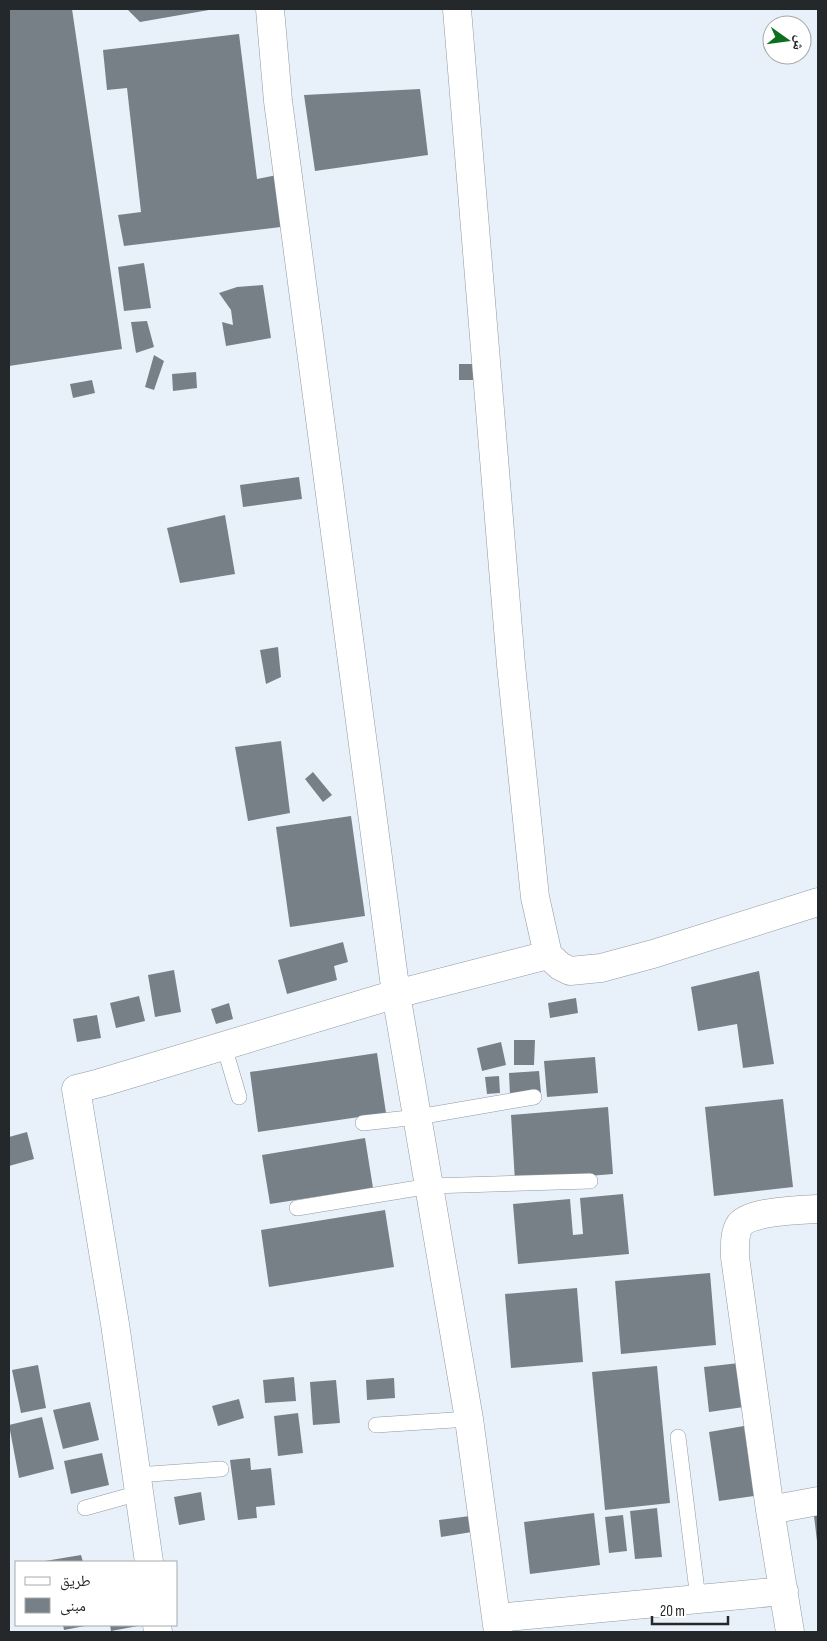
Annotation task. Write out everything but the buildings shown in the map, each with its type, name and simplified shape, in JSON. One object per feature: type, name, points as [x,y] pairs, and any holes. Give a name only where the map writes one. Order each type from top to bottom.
[{"type":"street","points":[[270,9],[280,111],[396,994],[469,1419],[497,1625],[698,1599],[784,1591]]},
{"type":"street","points":[[457,9],[511,666],[536,897],[541,930],[548,954],[560,966],[570,971],[594,969],[653,954],[818,902]]},
{"type":"street","points":[[149,1561],[115,1324],[76,1089],[396,994],[548,954]]},
{"type":"street","points":[[790,1632],[770,1510],[735,1257],[736,1239],[739,1225],[750,1217],[818,1209]]},
{"type":"street","points":[[770,1510],[818,1502]]},
{"type":"lane","points":[[224,1046],[239,1097]]},
{"type":"lane","points":[[363,1123],[418,1117],[534,1097]]},
{"type":"lane","points":[[297,1208],[430,1186],[590,1181]]},
{"type":"lane","points":[[376,1425],[469,1419]]},
{"type":"lane","points":[[678,1437],[698,1599]]},
{"type":"lane","points":[[85,1508],[138,1484],[221,1469]]}]
